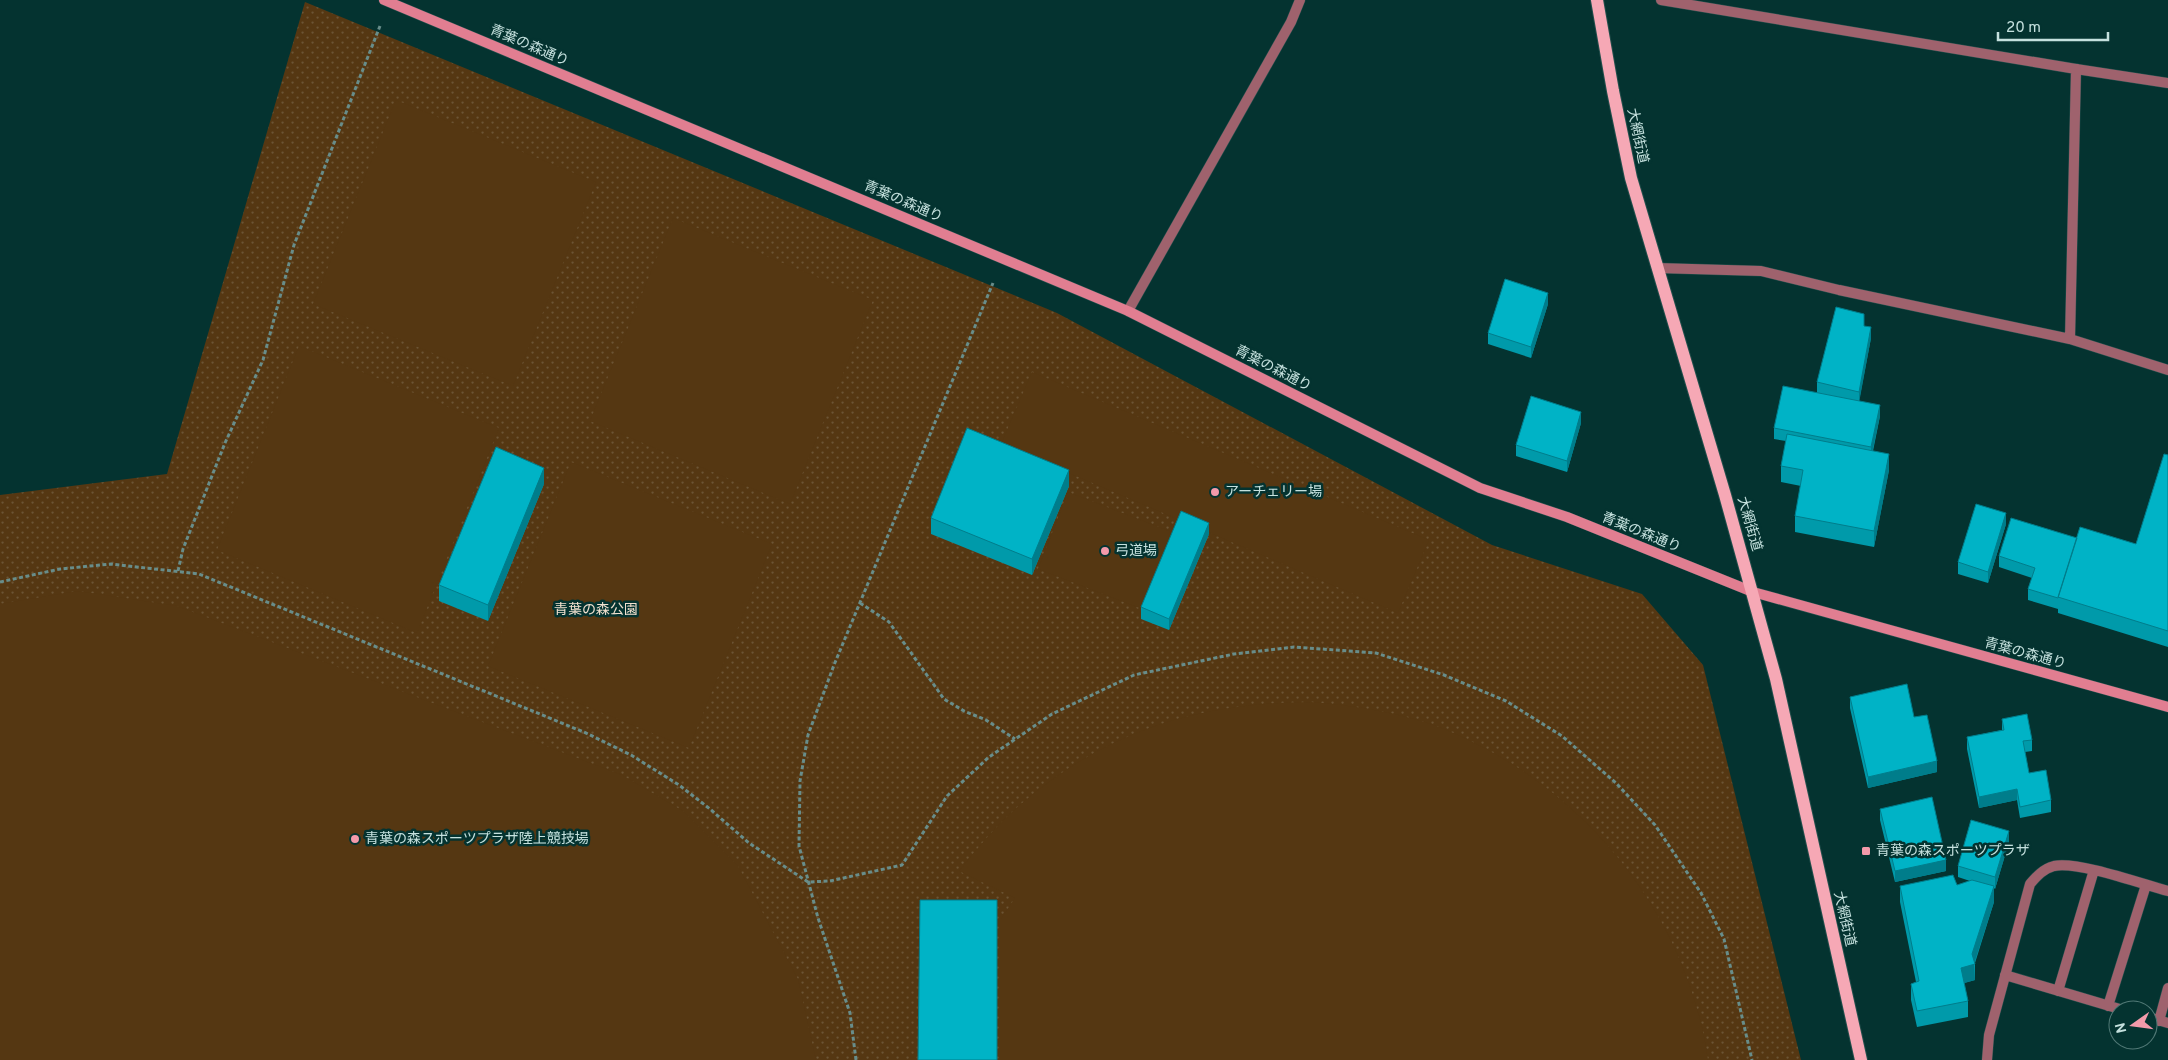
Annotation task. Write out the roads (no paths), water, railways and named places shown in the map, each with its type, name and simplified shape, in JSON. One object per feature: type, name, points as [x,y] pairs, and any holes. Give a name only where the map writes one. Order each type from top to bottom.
[{"type":"main road","name":"大網街道","points":[[1597,0],[1613,92],[1631,178],[1753,592],[1778,689],[1861,1060]]},
{"type":"street","name":"青葉の森通り","points":[[384,0],[1128,311],[1480,488],[1567,517],[1753,592],[2168,707]]},
{"type":"street","points":[[1128,311],[1291,22],[1300,0]]},
{"type":"street","points":[[1661,0],[2168,83]]},
{"type":"street","points":[[2070,339],[2076,69]]},
{"type":"street","points":[[1658,268],[1761,271],[2070,339],[2168,370]]},
{"type":"street","points":[[1988,1060],[1989,1035],[2030,884],[2040,872],[2055,866],[2094,870],[2168,891]]},
{"type":"street","points":[[2058,991],[2094,870]]},
{"type":"street","points":[[2110,1000],[2146,885]]},
{"type":"street","points":[[2005,975],[2108,1006]]},
{"type":"street","points":[[2163,1022],[2168,988]]},
{"type":"place","name":"アーチェリー場","points":[[1215,492]]},
{"type":"place","name":"弓道場","points":[[1105,551]]},
{"type":"place","name":"青葉の森スポーツプラザ陸上競技場","points":[[355,839]]},
{"type":"place","name":"青葉の森スポーツプラザ","points":[[1866,851]]},
{"type":"park label","name":"青葉の森公園","points":[[596,610]]}]
